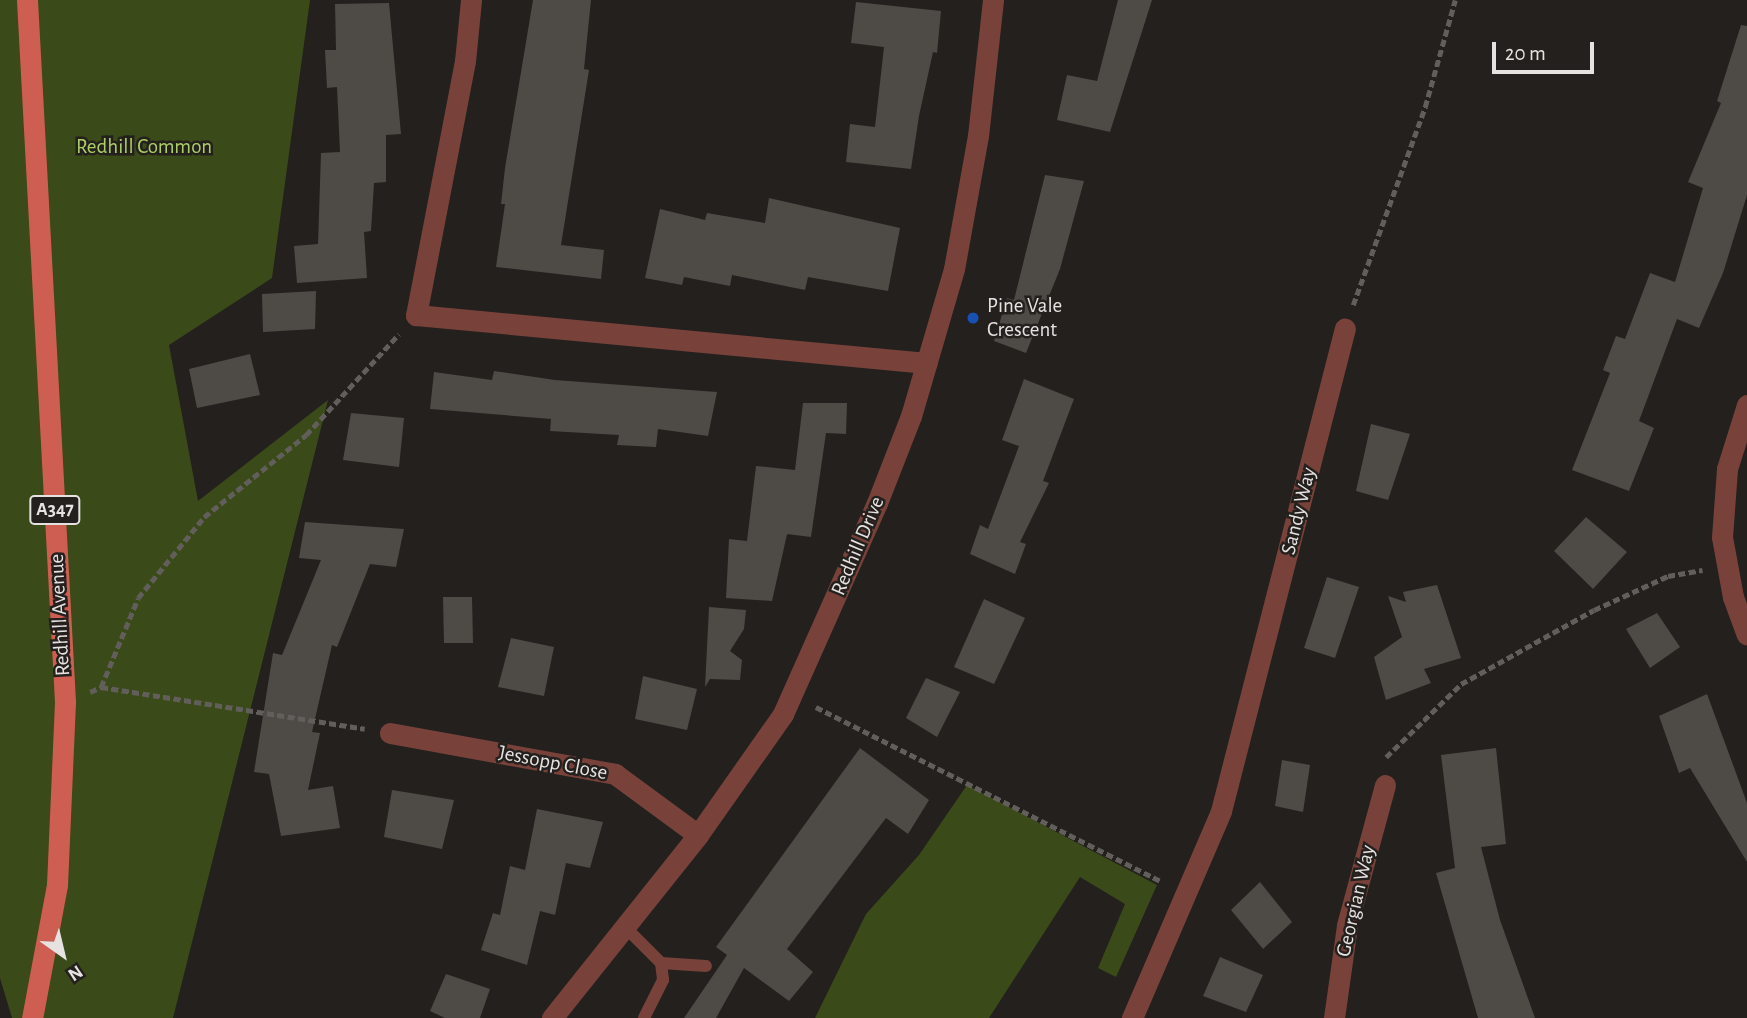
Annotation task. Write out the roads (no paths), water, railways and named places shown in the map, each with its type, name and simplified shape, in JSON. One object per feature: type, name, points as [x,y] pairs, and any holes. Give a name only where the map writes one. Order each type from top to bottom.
[{"type":"main road","name":"Redhill Avenue","points":[[27,0],[65,702],[57,885],[32,1018]]},
{"type":"street","points":[[471,0],[465,61],[416,315],[927,363]]},
{"type":"street","name":"Redhill Drive","points":[[552,1018],[745,774],[792,695],[877,503],[927,363],[961,230],[978,136],[993,0]]},
{"type":"street","name":"Sandy Way","points":[[1132,1018],[1222,811],[1345,329]]},
{"type":"street","points":[[1747,405],[1727,469],[1722,537],[1726,565],[1747,635]]},
{"type":"street","name":"Jessopp Close","points":[[390,733],[615,774],[698,835]]},
{"type":"street","name":"Georgian Way","points":[[1334,1018],[1347,925],[1385,785]]},
{"type":"lane","points":[[625,928],[661,963],[663,980],[644,1018]]},
{"type":"lane","points":[[661,963],[706,966]]},
{"type":"place","name":"Pine Vale Crescent","points":[[973,318]]},
{"type":"park label","name":"Redhill Common","points":[[144,147]]}]
